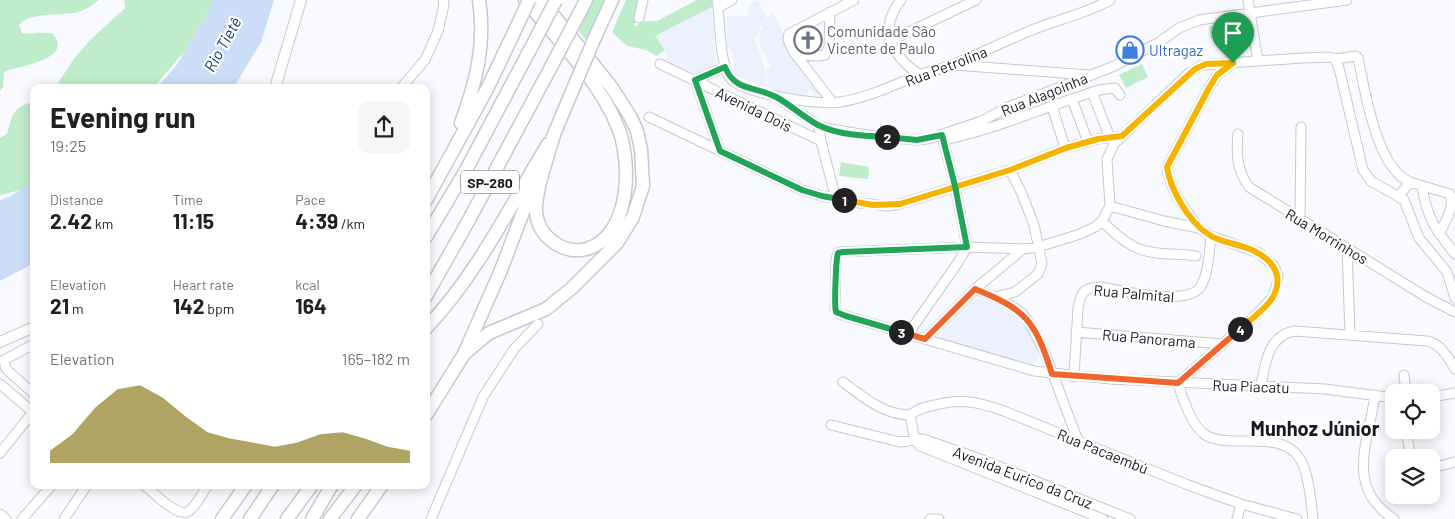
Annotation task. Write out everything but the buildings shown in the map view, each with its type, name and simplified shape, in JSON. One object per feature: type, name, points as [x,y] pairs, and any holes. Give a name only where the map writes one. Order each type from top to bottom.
[{"type":"highway","points":[[445,165],[479,66],[482,38],[479,0]]},
{"type":"highway","points":[[525,0],[592,83],[611,111],[622,138],[626,166],[623,203],[614,227],[608,235],[593,247],[584,250],[564,248],[556,244],[548,238],[538,222],[536,211],[538,198],[555,131]]},
{"type":"highway","points":[[430,193],[487,89],[529,0]]},
{"type":"highway","points":[[464,354],[489,333],[546,309],[572,288],[617,243],[633,217],[643,186],[641,148],[637,131],[630,116],[610,85],[541,0]]},
{"type":"highway","name":"SP-280","points":[[430,230],[466,170],[556,0]]},
{"type":"highway","points":[[430,410],[464,354],[501,270],[555,131],[612,0]]},
{"type":"highway","name":"SP-280","points":[[430,289],[480,201],[583,5]]},
{"type":"highway","points":[[430,323],[448,303],[473,267],[555,131]]},
{"type":"highway","points":[[430,400],[451,376]]},
{"type":"highway","points":[[222,519],[243,489]]},
{"type":"highway","points":[[250,519],[270,489]]},
{"type":"highway","points":[[287,519],[309,489]]},
{"type":"highway","points":[[312,519],[330,489]]},
{"type":"highway","points":[[330,519],[353,489]]},
{"type":"highway","points":[[358,519],[379,489]]},
{"type":"main road","points":[[276,84],[301,0]]},
{"type":"main road","points":[[0,342],[30,329]]},
{"type":"street","points":[[405,84],[426,60],[438,31],[444,5],[443,0]]},
{"type":"street","points":[[639,18],[644,0]]},
{"type":"street","points":[[732,0],[718,4],[720,36],[725,67],[732,80],[775,96]]},
{"type":"street","points":[[833,103],[797,55],[788,40],[789,34],[854,0]]},
{"type":"street","points":[[901,0],[890,20],[888,30],[890,41],[905,65],[920,75]]},
{"type":"street","points":[[890,41],[976,0]]},
{"type":"street","name":"Rua Petrolina","points":[[775,96],[833,103],[859,98],[952,64],[1038,28],[1090,10],[1110,0]]},
{"type":"street","points":[[1248,0],[1258,61]]},
{"type":"street","name":"Rua Alagoinha","points":[[775,96],[819,126],[850,133],[917,140],[942,138],[984,125],[1006,108],[1112,67],[1144,51],[1189,23],[1208,18],[1312,3],[1347,0]]},
{"type":"street","points":[[797,55],[825,55],[829,47],[830,12]]},
{"type":"street","points":[[967,247],[1024,249],[1038,247],[1080,234],[1095,227],[1102,221],[1110,206],[1107,169],[1107,159],[1110,150],[1122,136],[1195,69],[1206,64],[1303,58],[1358,58],[1378,140],[1396,173],[1410,182],[1446,192],[1452,196],[1452,208],[1439,234]]},
{"type":"street","points":[[1335,59],[1339,68],[1363,170],[1372,180],[1399,196],[1407,206],[1419,238],[1447,272],[1455,298]]},
{"type":"street","points":[[1233,63],[1217,75],[1209,88],[1167,167],[1169,179],[1175,193],[1200,228],[1211,236],[1259,253],[1274,266],[1278,276],[1277,284],[1273,296],[1267,304],[1178,383],[1188,410],[1199,429],[1206,436],[1282,444],[1300,458],[1304,468],[1314,519]]},
{"type":"street","name":"Avenida Dois","points":[[660,64],[821,141]]},
{"type":"street","points":[[952,64],[1091,75]]},
{"type":"street","points":[[720,151],[695,80],[725,67]]},
{"type":"street","points":[[984,125],[1052,106],[1092,92],[1111,88],[1117,90],[1120,95]]},
{"type":"street","points":[[1092,92],[1110,138]]},
{"type":"street","points":[[1072,99],[1088,142]]},
{"type":"street","points":[[1052,106],[1066,148]]},
{"type":"street","points":[[649,117],[802,190],[836,199],[888,206],[911,201],[1010,170],[1066,148],[1122,136]]},
{"type":"street","points":[[819,126],[836,199]]},
{"type":"street","points":[[1300,127],[1300,219]]},
{"type":"street","name":"Rua Morrinhos","points":[[1238,134],[1238,161],[1243,180],[1249,187],[1426,297],[1455,312]]},
{"type":"street","points":[[908,334],[967,247],[955,186],[942,138]]},
{"type":"street","points":[[995,297],[1015,292],[1038,274],[1042,264],[1029,211],[1010,170]]},
{"type":"street","points":[[1399,196],[1410,182]]},
{"type":"street","points":[[1422,186],[1428,215],[1439,234],[1455,254]]},
{"type":"street","points":[[1110,206],[1164,221],[1200,228]]},
{"type":"street","points":[[1102,221],[1120,238],[1134,247],[1155,253],[1196,256]]},
{"type":"street","name":"Rua Palmital","points":[[1074,377],[1076,332],[1080,300],[1087,289],[1101,288],[1178,297],[1191,295],[1201,286],[1205,274],[1211,236]]},
{"type":"street","name":"Rua Piacatu","points":[[967,247],[838,253],[836,259],[835,309],[838,313],[846,316],[1019,368],[1052,374],[1074,377],[1325,390],[1385,397]]},
{"type":"street","points":[[1347,248],[1350,334]]},
{"type":"street","points":[[925,339],[975,289],[1024,249]]},
{"type":"street","points":[[975,289],[995,297],[1022,313],[1029,322],[1045,353],[1078,442]]},
{"type":"street","points":[[431,519],[483,397],[514,349],[538,324]]},
{"type":"street","points":[[1261,386],[1266,361],[1271,348],[1282,335],[1295,331],[1350,334],[1434,343],[1440,347],[1455,369]]},
{"type":"street","name":"Rua Panorama","points":[[1076,332],[1222,344]]},
{"type":"street","points":[[30,346],[2,359],[6,369],[30,390]]},
{"type":"street","points":[[1404,375],[1405,384]]},
{"type":"street","points":[[844,382],[878,406],[900,415],[910,415],[915,440]]},
{"type":"street","points":[[0,384],[30,409]]},
{"type":"street","points":[[1440,396],[1455,393]]},
{"type":"street","points":[[1375,395],[1364,449],[1364,474],[1372,497],[1394,519]]},
{"type":"street","name":"Rua Pacaembú","points":[[910,415],[916,410],[947,401],[966,400],[975,402],[1004,410],[1078,442],[1241,504],[1297,519]]},
{"type":"street","points":[[0,453],[30,416]]},
{"type":"street","name":"Avenida Eurico da Cruz","points":[[831,425],[900,442],[923,439],[960,451],[1130,519]]},
{"type":"street","name":"Avenida Eurico da Cruz","points":[[915,440],[920,446],[1103,519]]},
{"type":"street","points":[[1440,466],[1455,462]]},
{"type":"street","points":[[22,519],[48,489]]},
{"type":"street","points":[[64,519],[84,489]]},
{"type":"street","points":[[149,489],[180,514],[191,511],[205,489]]},
{"type":"street","points":[[1067,505],[1070,495]]},
{"type":"street","points":[[1237,519],[1241,504]]},
{"type":"street","points":[[0,514],[6,519]]},
{"type":"street","points":[[930,518],[939,519]]},
{"type":"shaded area","points":[[758,0],[767,19],[773,13],[784,34],[786,46],[819,93],[819,96],[810,89],[807,93],[808,96],[781,94],[766,89],[768,81],[766,70],[771,67],[758,40],[761,38],[760,32],[764,24],[760,27],[759,34],[755,39],[766,74],[765,88],[736,75],[732,70],[734,67],[733,54],[727,47],[727,17],[748,15],[749,4]]},
{"type":"shaded area","points":[[712,7],[716,63],[712,71],[700,76],[666,60],[667,52],[654,36]]},
{"type":"shaded area","points":[[973,297],[1018,312],[1033,340],[1039,358],[1036,362],[1031,365],[948,342],[942,338],[942,328]]},
{"type":"green space","points":[[0,0],[99,0],[81,11],[38,16],[30,18],[19,25],[22,33],[53,34],[58,43],[56,50],[50,56],[41,60],[4,72],[3,87],[0,91]]},
{"type":"green space","points":[[124,0],[215,0],[184,52],[157,84],[58,84],[73,60],[90,40],[125,8]]},
{"type":"green space","points":[[593,0],[605,0],[586,40],[579,31]]},
{"type":"green space","points":[[626,0],[642,0],[634,27],[645,21],[657,21],[697,0],[713,0],[712,7],[655,36],[665,50],[657,56],[646,50],[627,46],[612,32]]},
{"type":"green space","points":[[1235,24],[1236,36],[1211,39],[1209,26]]},
{"type":"green space","points":[[1142,64],[1148,77],[1126,88],[1119,75]]},
{"type":"green space","points":[[30,103],[30,186],[0,195],[0,138],[7,134],[14,113]]},
{"type":"green space","points":[[841,162],[869,167],[868,179],[839,176]]},
{"type":"water","name":"Rio Tietê","points":[[213,0],[274,0],[261,42],[236,84],[160,84],[176,66]]},
{"type":"water","points":[[30,184],[30,265],[0,281],[0,200],[9,197]]},
{"type":"place","name":"Comunidade São Vicente de Paulo","points":[[808,40]]},
{"type":"place","name":"Ultragaz","points":[[1130,50]]},
{"type":"district","name":"Munhoz Júnior","points":[[1315,428]]},
{"type":"route","points":[[1233,63],[1206,64],[1195,69],[1122,136],[1098,139],[1066,148],[1010,170],[955,186],[911,201],[888,206],[812,194],[720,151],[695,80],[725,67],[732,80],[775,96],[819,126],[842,132],[917,140],[942,135],[955,186],[967,247],[838,253],[836,259],[837,279],[834,305],[836,312],[925,339],[975,289],[1006,302],[1022,313],[1035,331],[1052,374],[1178,383],[1256,315],[1273,296],[1277,284],[1278,276],[1274,266],[1267,258],[1259,253],[1211,236],[1200,228],[1175,193],[1169,179],[1167,167],[1209,88],[1217,75],[1233,63]]}]
